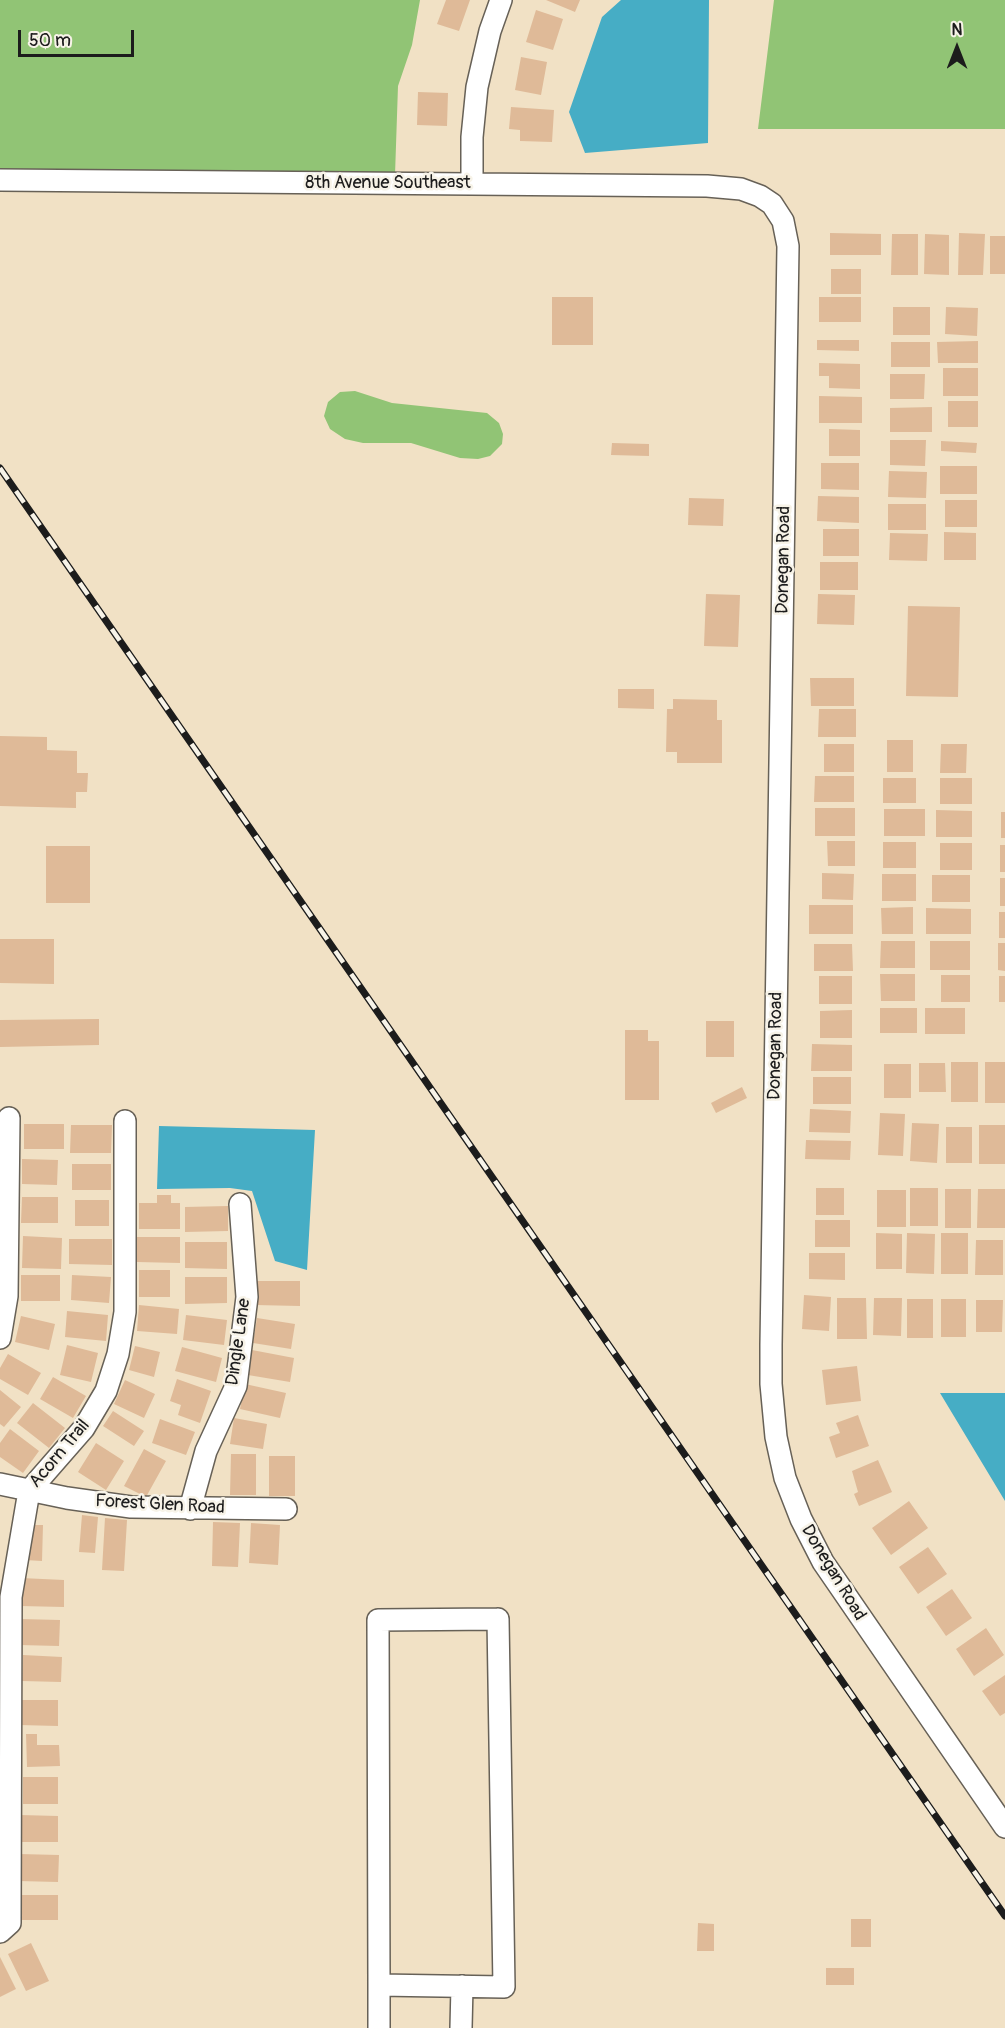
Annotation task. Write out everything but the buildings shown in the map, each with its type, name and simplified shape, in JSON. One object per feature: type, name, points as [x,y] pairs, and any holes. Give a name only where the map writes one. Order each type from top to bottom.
[{"type":"street","points":[[472,184],[472,137],[477,87],[490,31],[501,0]]},
{"type":"street","name":"8th Avenue Southeast","points":[[0,180],[707,186],[741,189],[760,196],[772,204]]},
{"type":"street","name":"Donegan Road","points":[[772,204],[783,221],[788,246],[771,1344],[771,1384],[776,1437],[785,1478],[801,1519],[823,1562],[1005,1827]]},
{"type":"street","points":[[0,1338],[7,1296],[9,1118]]},
{"type":"street","name":"Acorn Trail","points":[[0,1932],[10,1923],[10,1598],[28,1491],[84,1428],[106,1391],[118,1354],[125,1300],[125,1121]]},
{"type":"street","name":"Dingle Lane","points":[[190,1509],[198,1470],[236,1386],[247,1297],[240,1204]]},
{"type":"street","name":"Forest Glen Road","points":[[0,1484],[28,1491],[131,1507],[286,1509]]},
{"type":"street","points":[[379,1985],[504,1987],[498,1619],[378,1620],[379,2028]]},
{"type":"street","points":[[461,2028],[462,1986]]},
{"type":"green space","points":[[0,0],[420,0],[412,45],[398,86],[395,175],[0,171]]},
{"type":"green space","points":[[774,0],[1005,0],[1005,129],[758,129]]},
{"type":"green space","points":[[355,391],[392,403],[487,413],[499,423],[503,434],[502,444],[490,456],[478,459],[460,458],[411,443],[363,443],[345,439],[330,429],[324,416],[328,402],[340,392]]},
{"type":"water","points":[[621,0],[709,0],[708,143],[585,153],[569,112],[602,17]]},
{"type":"water","points":[[159,1126],[315,1130],[307,1270],[275,1261],[252,1191],[230,1188],[157,1189]]},
{"type":"water","points":[[940,1393],[1005,1393],[1005,1501]]},
{"type":"railway","points":[[0,468],[1005,1916]]}]
